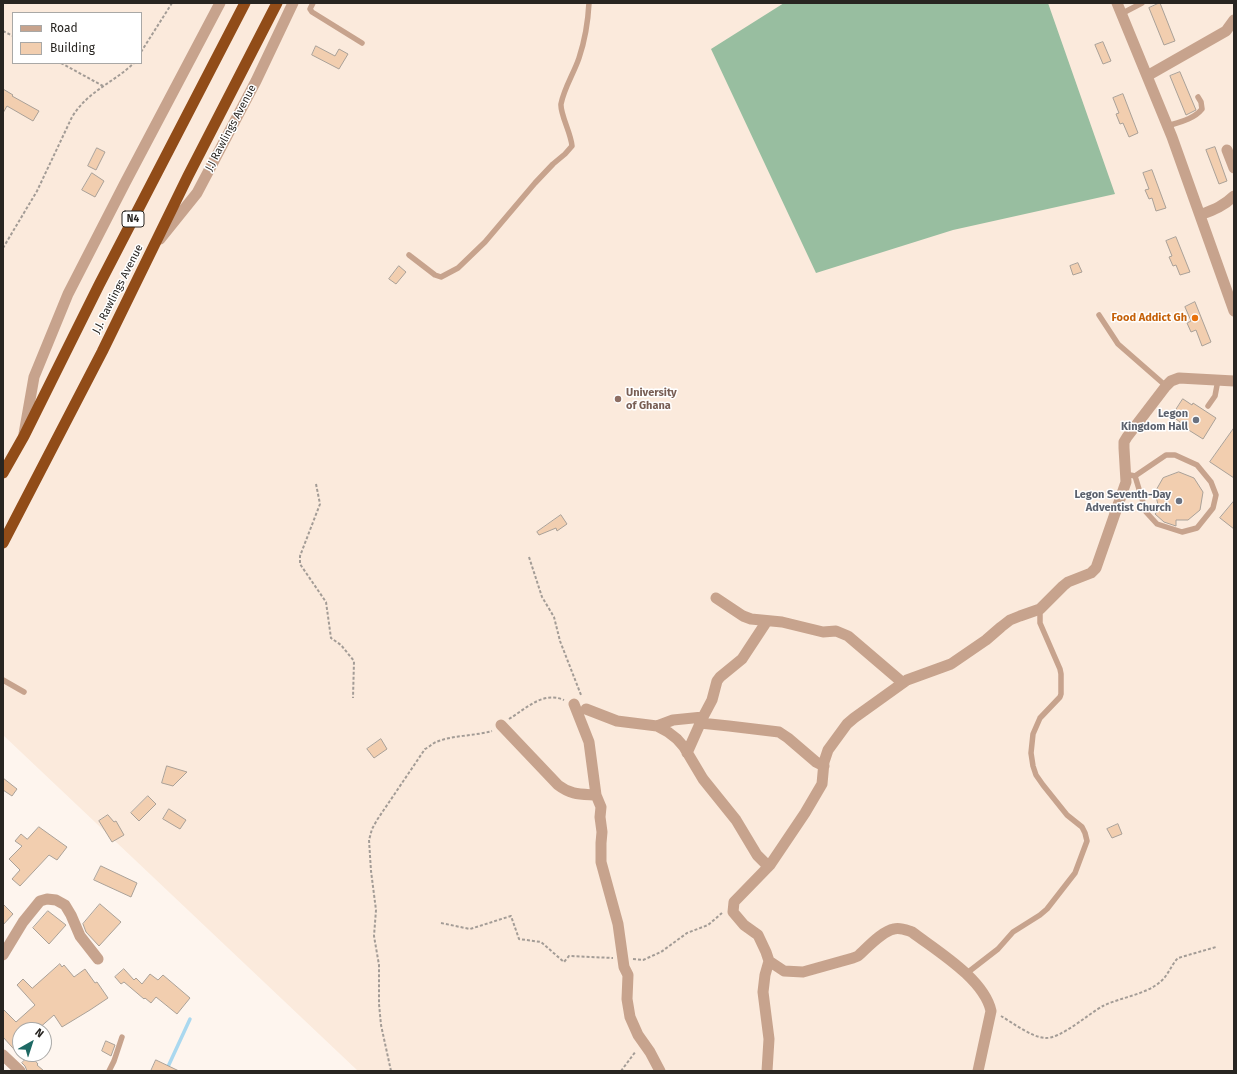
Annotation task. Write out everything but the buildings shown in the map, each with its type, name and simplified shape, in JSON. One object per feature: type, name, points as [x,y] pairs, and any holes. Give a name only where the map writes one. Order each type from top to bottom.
[{"type":"highway","name":"J.J. Rawlings Avenue","points":[[3,474],[24,436],[103,278],[246,3]]},
{"type":"highway","name":"J.J. Rawlings Avenue","points":[[3,544],[188,176],[278,3]]},
{"type":"street","name":"J.J. Rawlings Avenue","points":[[24,436],[34,377],[68,294],[220,3]]},
{"type":"street","name":"J.J Rawlings Avenue","points":[[155,244],[197,193],[256,81],[293,3]]},
{"type":"street","points":[[1117,3],[1167,126],[1234,311]]},
{"type":"street","points":[[1147,76],[1226,31],[1234,20]]},
{"type":"street","points":[[1227,150],[1234,168]]},
{"type":"street","points":[[1200,215],[1227,203],[1234,196]]},
{"type":"street","points":[[767,1071],[769,1039],[763,992],[765,975],[769,961],[758,935],[744,925],[733,912],[734,902],[770,865],[820,790],[823,779],[825,755],[828,750],[847,724],[903,683],[914,677],[951,664],[986,640],[1010,620],[1040,610],[1062,586],[1068,582],[1091,573],[1096,568],[1126,482],[1130,475],[1124,448],[1124,442],[1127,436],[1171,381],[1179,378],[1234,381]]},
{"type":"street","points":[[716,598],[743,616],[752,619],[787,623],[819,631],[836,631],[842,633],[848,636],[903,683]]},
{"type":"street","points":[[687,753],[701,720],[712,700],[717,681],[742,659],[767,621]]},
{"type":"street","points":[[574,704],[589,742],[596,795],[601,806],[601,862],[618,924],[624,966],[628,975],[627,1003],[630,1017],[634,1028],[650,1052],[660,1071]]},
{"type":"street","points":[[586,709],[617,721],[657,726],[677,739],[702,779],[736,820],[757,856],[765,863],[770,865]]},
{"type":"street","points":[[657,726],[673,720],[701,720],[747,729],[779,732],[816,762],[824,766]]},
{"type":"street","points":[[501,725],[558,785],[572,793],[596,795]]},
{"type":"street","points":[[3,955],[23,922],[40,901],[47,899],[56,900],[65,905],[80,936],[98,959]]},
{"type":"street","points":[[769,961],[784,971],[809,971],[858,956],[886,931],[894,928],[912,932],[967,973],[989,1003],[991,1011],[978,1071]]},
{"type":"street","points":[[3,1055],[20,1071]]},
{"type":"lane","points":[[313,3],[310,8],[312,12],[362,43]]},
{"type":"lane","points":[[409,256],[435,275],[441,277],[458,268],[485,242],[535,183],[572,146],[572,139],[561,105],[579,58],[585,37],[588,24],[589,3]]},
{"type":"lane","points":[[1121,14],[1142,3]]},
{"type":"lane","points":[[1167,126],[1198,114],[1202,109],[1201,102],[1198,97]]},
{"type":"lane","points":[[1099,315],[1118,344],[1166,386]]},
{"type":"lane","points":[[1208,406],[1215,396],[1218,380]]},
{"type":"lane","points":[[1175,455],[1197,465],[1211,482],[1216,495],[1213,508],[1197,528],[1190,530],[1182,532],[1157,524],[1146,512],[1130,475],[1166,456],[1175,455]]},
{"type":"lane","points":[[967,973],[998,949],[1013,932],[1037,918],[1047,909],[1075,873],[1087,841],[1082,827],[1068,815],[1043,785],[1033,766],[1031,753],[1036,725],[1040,718],[1057,701],[1061,694],[1060,669],[1040,623],[1040,610]]},
{"type":"lane","points":[[3,680],[24,692]]},
{"type":"lane","points":[[109,1071],[122,1037]]},
{"type":"path","points":[[142,50],[172,3]]},
{"type":"path","points":[[3,31],[12,36]]},
{"type":"path","points":[[63,64],[103,86]]},
{"type":"path","points":[[3,248],[32,201],[72,117],[83,101],[133,64]]},
{"type":"path","points":[[316,484],[320,504],[300,556],[300,564],[326,602],[331,638],[341,645],[354,661],[353,698]]},
{"type":"path","points":[[529,557],[542,597],[554,617],[560,641],[586,709]]},
{"type":"path","points":[[391,1071],[381,1025],[379,1004],[379,965],[374,936],[376,910],[369,840],[372,829],[425,749],[436,742],[485,733],[493,730],[545,698],[559,698],[574,704]]},
{"type":"path","points":[[628,959],[643,960],[661,952],[687,933],[708,925],[724,911]]},
{"type":"path","points":[[441,923],[470,929],[511,916],[519,939],[541,942],[564,962],[569,956],[614,958]]},
{"type":"path","points":[[991,1011],[1037,1036],[1046,1038],[1056,1037],[1103,1006],[1151,988],[1161,982],[1174,961],[1178,958],[1216,947]]},
{"type":"path","points":[[622,1071],[642,1042]]},
{"type":"shaded area","name":"University of Ghana","points":[[3,3],[1234,3],[1234,1071],[358,1071],[3,735]]},
{"type":"green space","points":[[784,3],[1048,3],[1115,194],[953,230],[816,273],[711,49]]},
{"type":"waterway","points":[[166,1071],[190,1019]]},
{"type":"place","name":"Food Addict Gh","points":[[1195,318]]},
{"type":"place","name":"University of Ghana","points":[[618,399]]},
{"type":"place","name":"Legon Kingdom Hall","points":[[1196,420]]},
{"type":"place","name":"Legon Seventh-Day Adventist Church","points":[[1179,501]]}]
